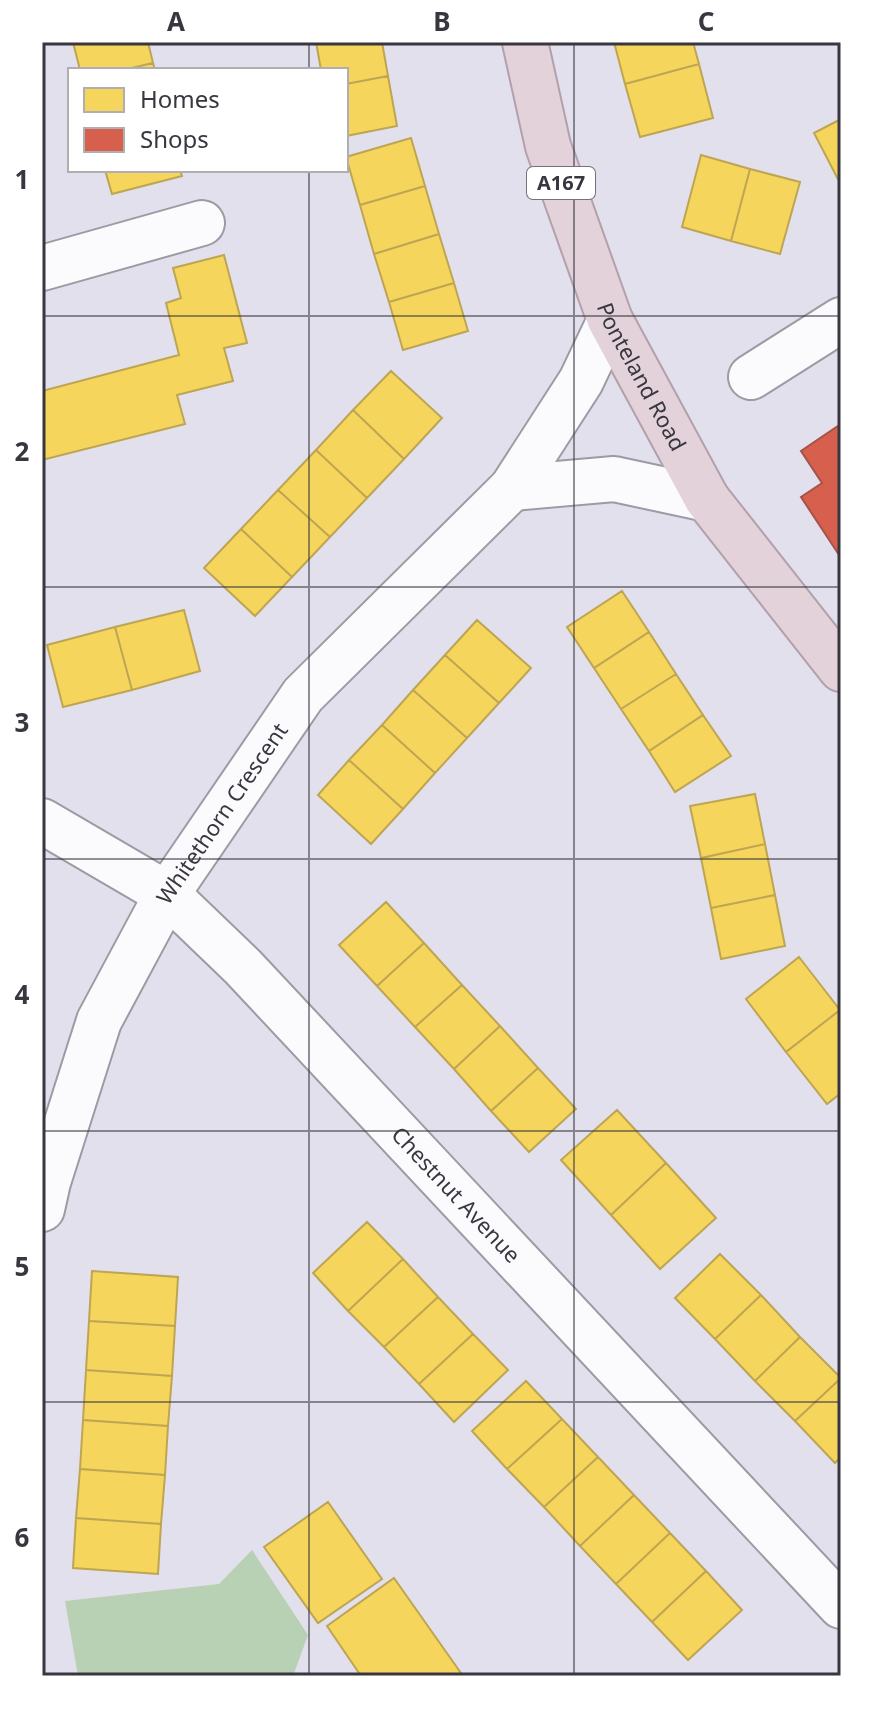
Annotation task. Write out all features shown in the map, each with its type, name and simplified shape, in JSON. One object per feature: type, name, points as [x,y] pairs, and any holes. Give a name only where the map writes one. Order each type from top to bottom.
[{"type":"highway","name":"Ponteland Road","points":[[525,42],[548,146],[610,320],[707,499],[841,669]]},
{"type":"street","points":[[44,261],[202,223]]},
{"type":"street","name":"Whitethorn Crescent","points":[[42,1209],[99,1021],[167,894],[303,695],[512,488],[581,381],[610,320]]},
{"type":"street","points":[[751,377],[841,320]]},
{"type":"street","points":[[512,488],[614,479],[707,499]]},
{"type":"street","name":"Chestnut Avenue","points":[[42,821],[167,894],[243,967],[841,1606]]},
{"type":"green space","points":[[252,1550],[308,1635],[293,1676],[78,1676],[65,1601],[219,1584]]},
{"type":"building: Homes","points":[[73,42],[148,42],[153,63],[132,68],[80,68]]},
{"type":"building: Homes","points":[[316,42],[382,42],[388,76],[348,84],[348,68],[321,68]]},
{"type":"building: Homes","points":[[614,42],[693,42],[699,64],[625,84]]},
{"type":"building: Homes","points":[[153,63],[154,68],[132,68]]},
{"type":"building: Homes","points":[[699,64],[713,118],[640,137],[625,84]]},
{"type":"building: Homes","points":[[388,76],[397,126],[348,136],[348,84]]},
{"type":"building: Homes","points":[[841,119],[841,185],[814,133]]},
{"type":"building: Homes","points":[[411,138],[425,186],[360,205],[348,156]]},
{"type":"building: Homes","points":[[701,155],[750,169],[731,241],[682,227]]},
{"type":"building: Homes","points":[[750,169],[800,182],[780,254],[731,241]]},
{"type":"building: Homes","points":[[106,172],[181,172],[182,176],[112,194]]},
{"type":"building: Homes","points":[[425,186],[439,234],[374,254],[360,205]]},
{"type":"building: Homes","points":[[439,234],[454,283],[389,302],[374,254]]},
{"type":"building: Homes","points":[[224,255],[247,343],[224,348],[233,381],[177,395],[185,424],[42,460],[42,391],[179,355],[166,303],[181,298],[173,268]]},
{"type":"building: Homes","points":[[454,283],[468,331],[403,350],[389,302]]},
{"type":"building: Homes","points":[[391,371],[442,418],[404,459],[353,410]]},
{"type":"building: Homes","points":[[353,410],[404,459],[367,498],[316,450]]},
{"type":"building: Homes","points":[[316,450],[367,498],[330,537],[278,490]]},
{"type":"building: Homes","points":[[278,490],[330,537],[292,577],[241,529]]},
{"type":"building: Homes","points":[[241,529],[292,577],[255,616],[204,568]]},
{"type":"building: Homes","points":[[622,591],[649,632],[594,668],[567,627]]},
{"type":"building: Homes","points":[[184,610],[200,671],[132,690],[115,627]]},
{"type":"building: Homes","points":[[477,620],[531,668],[499,703],[445,655]]},
{"type":"building: Homes","points":[[115,627],[132,690],[63,707],[47,645]]},
{"type":"building: Homes","points":[[649,632],[676,674],[621,709],[594,668]]},
{"type":"building: Homes","points":[[445,655],[499,703],[467,738],[413,690]]},
{"type":"building: Homes","points":[[676,674],[703,715],[649,751],[621,709]]},
{"type":"building: Homes","points":[[413,690],[467,738],[435,773],[382,725]]},
{"type":"building: Homes","points":[[703,715],[731,756],[675,792],[649,751]]},
{"type":"building: Homes","points":[[382,725],[435,773],[403,809],[349,760]]},
{"type":"building: Homes","points":[[349,760],[403,809],[371,844],[318,795]]},
{"type":"building: Homes","points":[[755,794],[765,844],[701,858],[690,806]]},
{"type":"building: Homes","points":[[765,844],[775,895],[711,908],[701,858]]},
{"type":"building: Homes","points":[[775,895],[785,946],[721,959],[711,908]]},
{"type":"building: Homes","points":[[386,902],[424,943],[377,986],[339,945]]},
{"type":"building: Homes","points":[[424,943],[462,985],[415,1027],[377,986]]},
{"type":"building: Homes","points":[[799,957],[840,1010],[786,1052],[746,999]]},
{"type":"building: Homes","points":[[462,985],[500,1026],[454,1069],[415,1027]]},
{"type":"building: Homes","points":[[840,1010],[841,1093],[827,1104],[786,1052]]},
{"type":"building: Homes","points":[[500,1026],[538,1068],[491,1111],[454,1069]]},
{"type":"building: Homes","points":[[538,1068],[576,1109],[529,1152],[491,1111]]},
{"type":"building: Homes","points":[[617,1110],[666,1163],[611,1215],[561,1160]]},
{"type":"building: Homes","points":[[666,1163],[716,1218],[660,1269],[611,1215]]},
{"type":"building: Homes","points":[[367,1222],[403,1259],[348,1311],[313,1273]]},
{"type":"building: Homes","points":[[720,1254],[761,1295],[715,1339],[675,1298]]},
{"type":"building: Homes","points":[[403,1259],[438,1297],[384,1347],[348,1311]]},
{"type":"building: Homes","points":[[92,1271],[178,1277],[175,1326],[89,1321]]},
{"type":"building: Homes","points":[[761,1295],[800,1337],[755,1381],[715,1339]]},
{"type":"building: Homes","points":[[438,1297],[473,1334],[419,1384],[384,1347]]},
{"type":"building: Homes","points":[[89,1321],[175,1326],[172,1376],[86,1370]]},
{"type":"building: Homes","points":[[473,1334],[508,1370],[454,1422],[419,1384]]},
{"type":"building: Homes","points":[[800,1337],[841,1378],[795,1421],[755,1381]]},
{"type":"building: Homes","points":[[86,1370],[172,1376],[168,1426],[83,1420]]},
{"type":"building: Homes","points":[[841,1378],[841,1457],[835,1463],[795,1421]]},
{"type":"building: Homes","points":[[526,1381],[562,1419],[507,1469],[472,1431]]},
{"type":"building: Homes","points":[[562,1419],[598,1457],[544,1507],[507,1469]]},
{"type":"building: Homes","points":[[83,1420],[168,1426],[165,1475],[80,1469]]},
{"type":"building: Homes","points":[[598,1457],[634,1495],[580,1546],[544,1507]]},
{"type":"building: Homes","points":[[80,1469],[165,1475],[161,1524],[76,1518]]},
{"type":"building: Homes","points":[[634,1495],[670,1533],[616,1584],[580,1546]]},
{"type":"building: Homes","points":[[328,1502],[382,1579],[318,1623],[264,1547]]},
{"type":"building: Homes","points":[[76,1518],[161,1524],[158,1574],[73,1568]]},
{"type":"building: Homes","points":[[670,1533],[706,1571],[652,1622],[616,1584]]},
{"type":"building: Homes","points":[[706,1571],[742,1610],[688,1660],[652,1622]]},
{"type":"building: Homes","points":[[394,1578],[463,1676],[361,1676],[327,1626]]},
{"type":"building: Shops","points":[[841,424],[841,558],[801,497],[822,483],[801,451]]}]
